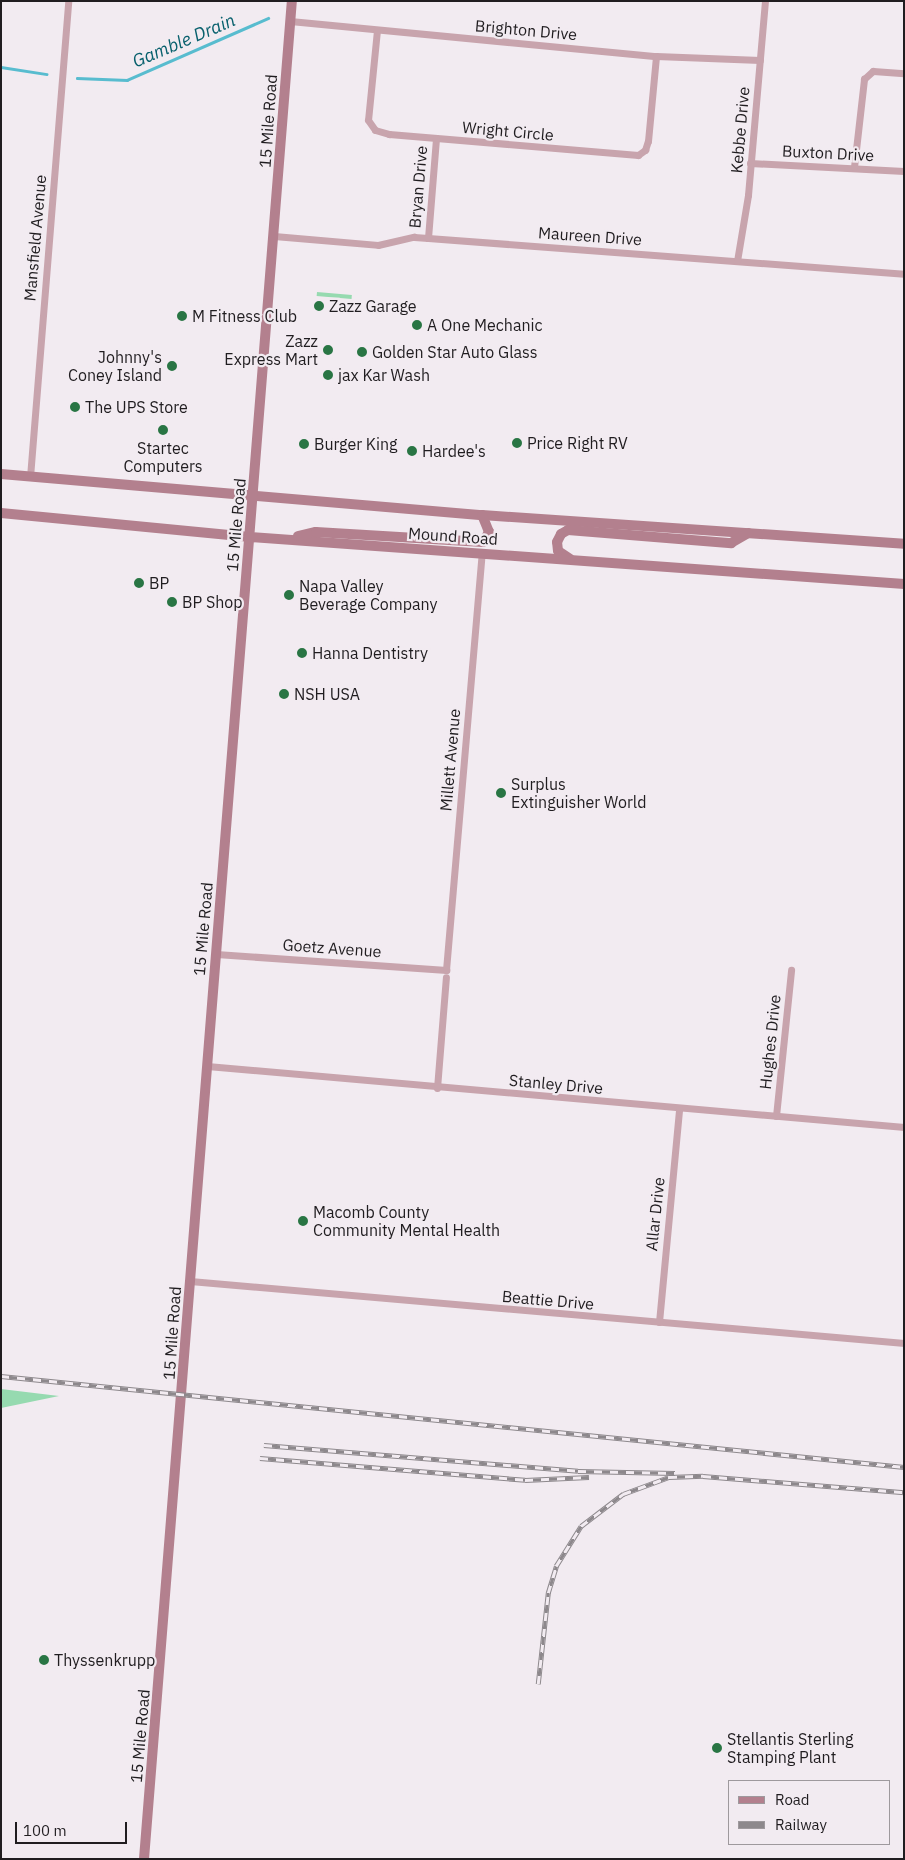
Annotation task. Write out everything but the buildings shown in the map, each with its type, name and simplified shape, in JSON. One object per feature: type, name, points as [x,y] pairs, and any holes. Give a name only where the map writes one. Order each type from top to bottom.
[{"type":"main road","name":"15 Mile Road","points":[[144,1859],[292,1]]},
{"type":"main road","name":"Mound Road","points":[[1,474],[482,515],[904,544]]},
{"type":"main road","name":"Mound Road","points":[[1,513],[250,537],[287,538],[904,584]]},
{"type":"main road","points":[[287,538],[316,532],[483,542],[489,532],[482,515]]},
{"type":"main road","points":[[570,559],[558,551],[557,542],[561,534],[568,530],[731,544],[748,534]]},
{"type":"street","name":"Mansfield Avenue","points":[[30,477],[68,1]]},
{"type":"street","name":"Kebbe Drive","points":[[737,261],[750,163],[765,1]]},
{"type":"street","name":"Brighton Drive","points":[[290,21],[656,56],[760,60]]},
{"type":"street","name":"Wright Circle","points":[[377,30],[370,126],[381,133],[638,154],[645,150],[648,141],[656,56]]},
{"type":"street","points":[[854,167],[864,79],[873,71],[904,73]]},
{"type":"street","name":"Bryan Drive","points":[[428,238],[436,138]]},
{"type":"street","name":"Buxton Drive","points":[[750,163],[904,171]]},
{"type":"street","name":"Maureen Drive","points":[[274,236],[378,245],[414,237],[904,274]]},
{"type":"street","name":"Millett Avenue","points":[[437,1088],[482,553]]},
{"type":"street","name":"Goetz Avenue","points":[[216,954],[446,974]]},
{"type":"street","name":"Hughes Drive","points":[[776,1116],[791,970]]},
{"type":"street","name":"Stanley Drive","points":[[207,1066],[437,1088],[904,1127]]},
{"type":"street","name":"Allar Drive","points":[[659,1322],[680,1109]]},
{"type":"street","name":"Beattie Drive","points":[[190,1281],[904,1343]]},
{"type":"green space","points":[[317,292],[352,295],[352,299],[317,296]]},
{"type":"green space","points":[[1,1389],[59,1396],[1,1408]]},
{"type":"waterway","name":"Gamble Drain","points":[[77,78],[127,80],[268,18]]},
{"type":"waterway","name":"Gamble Drain","points":[[1,67],[46,74]]},
{"type":"railway","points":[[1,1376],[904,1467]]},
{"type":"railway","points":[[264,1445],[578,1471],[675,1473]]},
{"type":"railway","points":[[260,1458],[525,1480],[589,1477]]},
{"type":"railway","points":[[538,1684],[548,1593],[556,1566],[581,1526],[623,1494],[669,1477],[703,1476],[904,1492]]},
{"type":"place","name":"Zazz Garage","points":[[319,306]]},
{"type":"place","name":"M Fitness Club","points":[[182,316]]},
{"type":"place","name":"A One Mechanic","points":[[417,325]]},
{"type":"place","name":"Zazz Express Mart","points":[[328,350]]},
{"type":"place","name":"Golden Star Auto Glass","points":[[362,352]]},
{"type":"place","name":"Johnny's Coney Island","points":[[172,366]]},
{"type":"place","name":"jax Kar Wash","points":[[328,375]]},
{"type":"place","name":"The UPS Store","points":[[75,407]]},
{"type":"place","name":"Startec Computers","points":[[163,430]]},
{"type":"place","name":"Price Right RV","points":[[517,443]]},
{"type":"place","name":"Burger King","points":[[304,444]]},
{"type":"place","name":"Hardee's","points":[[412,451]]},
{"type":"place","name":"BP","points":[[139,583]]},
{"type":"place","name":"Napa Valley Beverage Company","points":[[289,595]]},
{"type":"place","name":"BP Shop","points":[[172,602]]},
{"type":"place","name":"Hanna Dentistry","points":[[302,653]]},
{"type":"place","name":"NSH USA","points":[[284,694]]},
{"type":"place","name":"Surplus Extinguisher World","points":[[501,793]]},
{"type":"place","name":"Macomb County Community Mental Health","points":[[303,1221]]},
{"type":"place","name":"Thyssenkrupp","points":[[44,1660]]},
{"type":"place","name":"Stellantis Sterling Stamping Plant","points":[[717,1748]]}]
